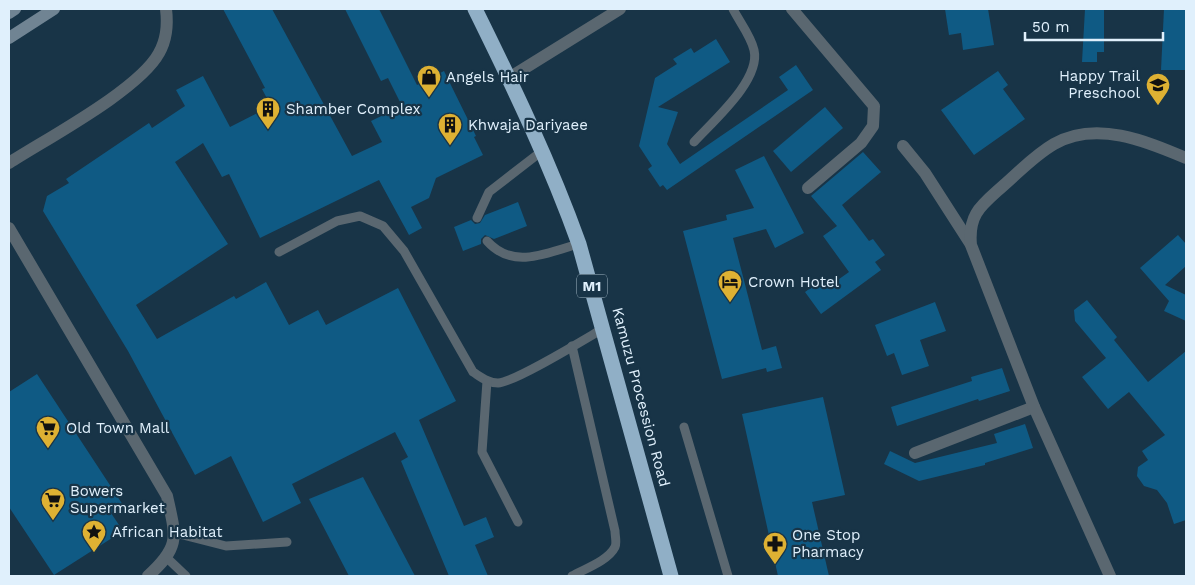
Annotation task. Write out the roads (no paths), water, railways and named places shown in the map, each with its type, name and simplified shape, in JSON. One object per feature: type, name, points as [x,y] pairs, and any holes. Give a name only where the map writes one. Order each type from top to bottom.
[{"type":"highway","name":"Kamuzu Procession Road","points":[[475,9],[542,151],[562,197],[579,244],[604,328],[671,576]]},
{"type":"main road","points":[[9,13],[15,9]]},
{"type":"main road","points":[[9,38],[54,9]]},
{"type":"street","points":[[9,163],[118,94],[151,66],[165,40],[168,24],[166,9]]},
{"type":"street","points":[[509,78],[620,9]]},
{"type":"street","points":[[792,9],[874,106],[874,126],[861,143],[808,188]]},
{"type":"street","points":[[971,245],[970,230],[973,218],[981,206],[1037,156],[1056,143],[1087,135],[1133,137],[1186,158]]},
{"type":"street","points":[[903,146],[925,173],[971,245],[1034,407],[1110,576]]},
{"type":"street","points":[[9,228],[167,496],[175,533],[167,558],[148,576]]},
{"type":"street","points":[[914,454],[1034,407]]},
{"type":"lane","points":[[694,142],[746,85],[752,72],[755,60],[754,49],[733,9]]},
{"type":"lane","points":[[477,218],[489,192],[542,151]]},
{"type":"lane","points":[[280,252],[337,221],[360,216],[383,226],[404,251],[473,372],[487,382],[499,383],[516,377],[604,328]]},
{"type":"lane","points":[[488,241],[497,252],[523,259],[579,244]]},
{"type":"lane","points":[[572,346],[615,531],[616,543],[614,548],[604,558],[572,576]]},
{"type":"lane","points":[[487,382],[482,452],[518,522]]},
{"type":"lane","points":[[684,427],[728,576]]},
{"type":"lane","points":[[175,533],[226,546],[287,542]]},
{"type":"lane","points":[[167,558],[186,576]]},
{"type":"place","name":"Angels Hair","points":[[429,98]]},
{"type":"place","name":"Happy Trail Preschool","points":[[1158,106]]},
{"type":"place","name":"Shamber Complex","points":[[268,130]]},
{"type":"place","name":"Khwaja Dariyaee","points":[[450,146]]},
{"type":"place","name":"Crown Hotel","points":[[730,303]]},
{"type":"place","name":"Old Town Mall","points":[[48,449]]},
{"type":"place","name":"Bowers Supermarket","points":[[53,521]]},
{"type":"place","name":"African Habitat","points":[[94,553]]},
{"type":"place","name":"One Stop Pharmacy","points":[[775,565]]}]
